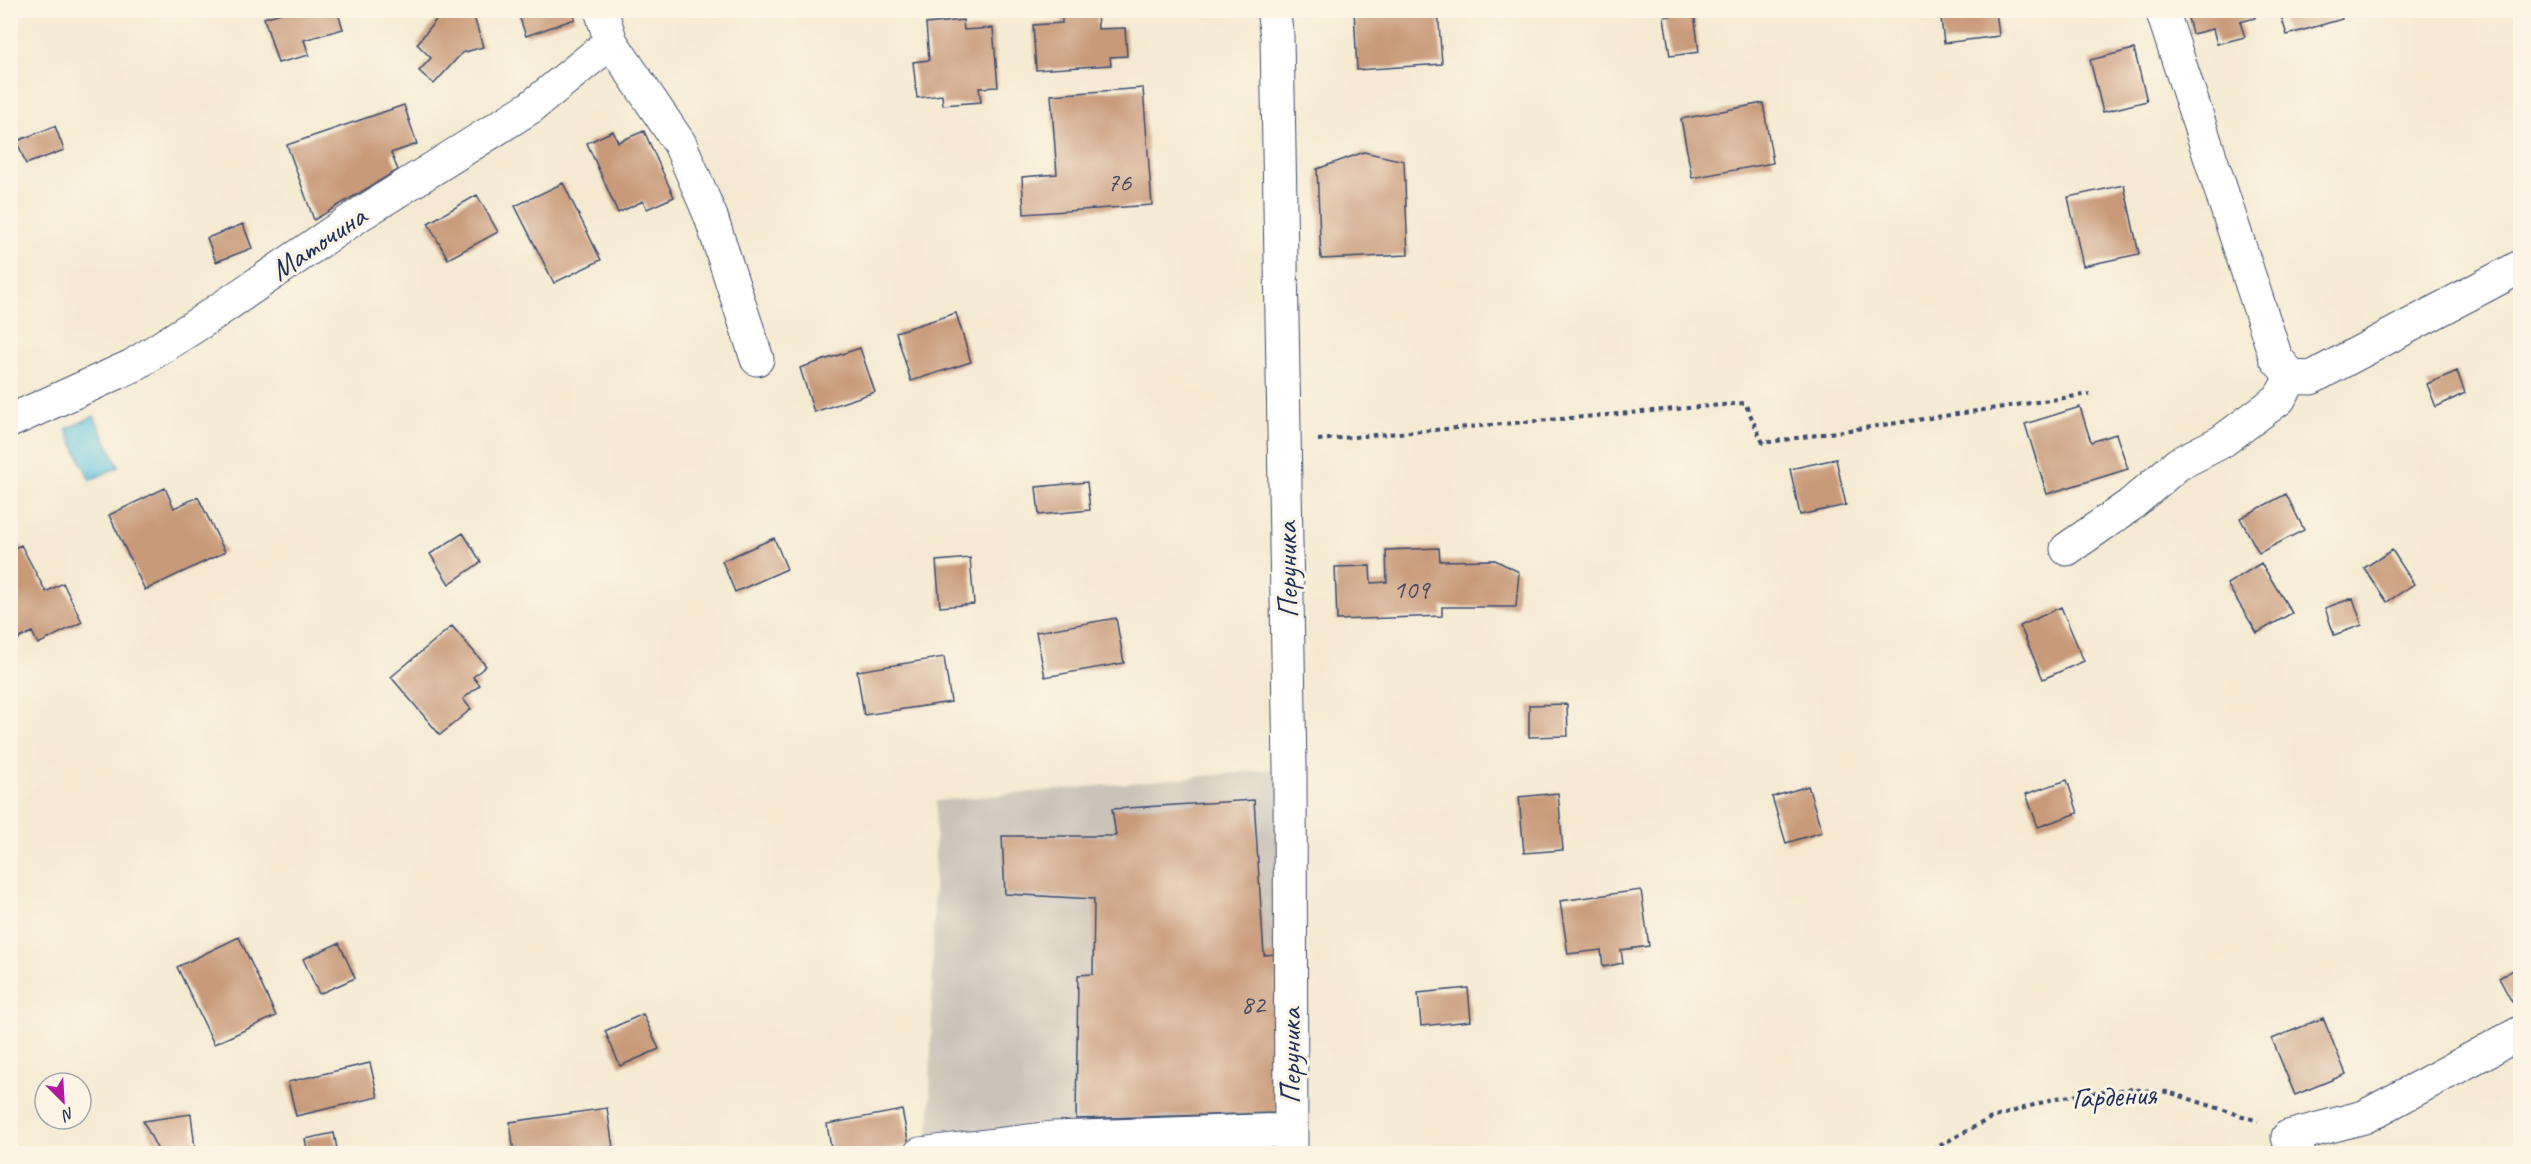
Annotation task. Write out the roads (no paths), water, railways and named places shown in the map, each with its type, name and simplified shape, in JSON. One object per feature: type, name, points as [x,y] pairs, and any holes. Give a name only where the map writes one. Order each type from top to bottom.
[{"type":"street","points":[[601,10],[611,42],[680,144],[711,217],[757,359]]},
{"type":"street","name":"Перуника","points":[[1273,10],[1277,36],[1290,779],[1290,1142]]},
{"type":"street","points":[[2162,10],[2276,358],[2292,378]]},
{"type":"street","name":"Маточина","points":[[10,421],[132,366],[359,215],[531,107],[611,42]]},
{"type":"street","points":[[2292,378],[2311,378],[2520,267]]},
{"type":"street","points":[[2067,549],[2129,506],[2178,464],[2221,442],[2279,399],[2292,378]]},
{"type":"street","points":[[2293,1145],[2364,1118],[2520,1033]]},
{"type":"street","points":[[920,1154],[1053,1138],[1290,1142]]},
{"type":"water","points":[[94,416],[119,467],[90,480],[66,429]]}]
